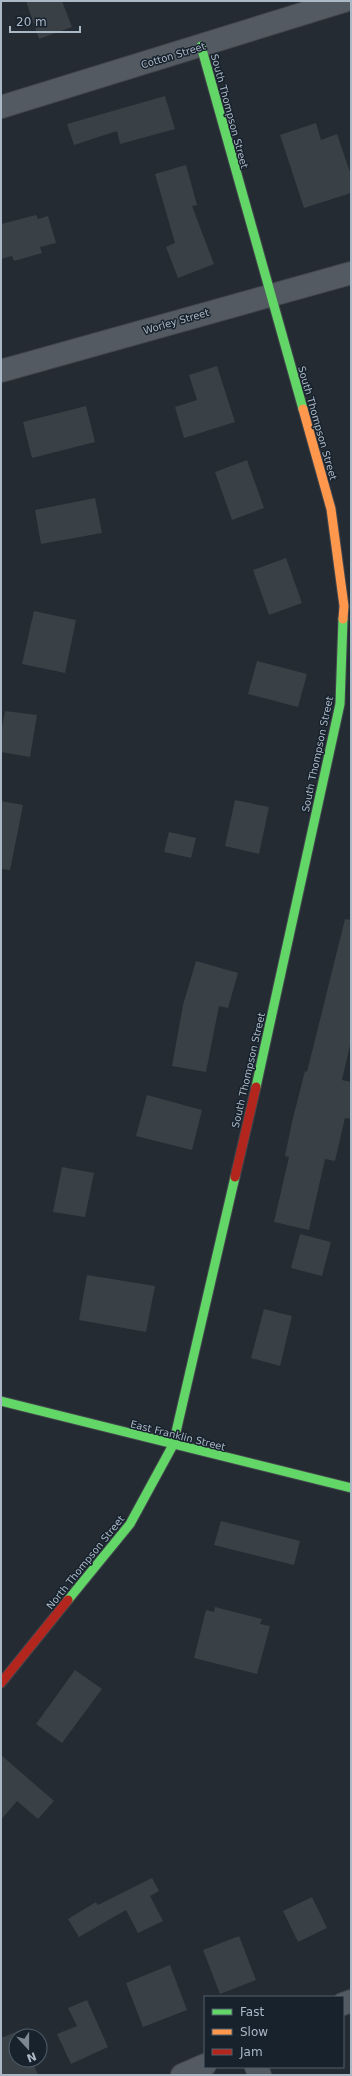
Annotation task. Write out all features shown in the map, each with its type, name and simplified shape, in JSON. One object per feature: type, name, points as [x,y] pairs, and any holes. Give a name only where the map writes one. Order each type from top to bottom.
[{"type":"street","name":"Cotton Street","points":[[1,107],[344,1]]},
{"type":"street","name":"South Thompson Street","points":[[173,1446],[251,1110],[340,704],[347,623],[331,509],[201,46]]},
{"type":"street","name":"Worley Street","points":[[1,370],[351,273]]},
{"type":"street","name":"East Franklin Street","points":[[1,1401],[173,1446],[351,1488]]},
{"type":"street","name":"North Thompson Street","points":[[1,1683],[130,1524],[173,1446]]},
{"type":"street","points":[[182,2075],[204,2064]]},
{"type":"building","points":[[26,1],[62,1],[72,27],[39,39]]},
{"type":"building","points":[[165,96],[175,129],[120,144],[117,131],[74,145],[67,124]]},
{"type":"building","points":[[316,123],[321,140],[337,134],[351,175],[351,193],[304,208],[280,135]]},
{"type":"building","points":[[186,165],[197,205],[192,206],[214,264],[178,278],[166,247],[175,243],[155,174]]},
{"type":"building","points":[[36,215],[38,219],[48,216],[56,243],[40,247],[42,253],[14,261],[12,256],[1,259],[1,224]]},
{"type":"building","points":[[217,366],[235,422],[184,438],[175,407],[197,400],[189,375]]},
{"type":"building","points":[[86,406],[95,442],[32,458],[23,422]]},
{"type":"building","points":[[247,460],[264,508],[232,520],[215,472]]},
{"type":"building","points":[[95,498],[102,533],[41,544],[35,510]]},
{"type":"building","points":[[286,558],[302,603],[269,615],[253,570]]},
{"type":"building","points":[[34,611],[76,620],[65,673],[22,664]]},
{"type":"building","points":[[257,661],[307,674],[298,707],[248,694]]},
{"type":"building","points":[[5,711],[37,715],[30,757],[1,752],[1,733]]},
{"type":"building","points":[[235,800],[269,807],[259,854],[225,846]]},
{"type":"building","points":[[1,801],[23,805],[10,870],[1,869]]},
{"type":"building","points":[[169,832],[196,838],[191,858],[164,852]]},
{"type":"building","points":[[345,919],[351,920],[351,1041],[342,1080],[351,1082],[351,1119],[345,1118],[335,1161],[325,1159],[309,1230],[274,1222],[289,1157],[285,1156],[292,1122],[305,1071],[307,1072]]},
{"type":"building","points":[[196,961],[238,973],[228,1008],[219,1006],[206,1072],[172,1066],[183,1005]]},
{"type":"building","points":[[147,1095],[202,1110],[192,1150],[136,1136]]},
{"type":"building","points":[[62,1167],[94,1173],[85,1217],[53,1212]]},
{"type":"building","points":[[300,1234],[331,1242],[322,1276],[291,1268]]},
{"type":"building","points":[[87,1275],[155,1286],[146,1332],[79,1320]]},
{"type":"building","points":[[264,1309],[292,1316],[280,1366],[251,1358]]},
{"type":"building","points":[[221,1521],[300,1541],[294,1565],[214,1545]]},
{"type":"building","points":[[215,1607],[262,1619],[260,1624],[270,1626],[257,1674],[194,1658],[206,1610],[214,1612]]},
{"type":"building","points":[[75,1670],[102,1689],[62,1743],[36,1724]]},
{"type":"building","points":[[1,1755],[54,1801],[38,1819],[17,1801],[1,1820]]},
{"type":"building","points":[[152,1878],[159,1891],[150,1896],[163,1921],[138,1933],[126,1910],[79,1937],[68,1919],[96,1902],[98,1905]]},
{"type":"building","points":[[312,1897],[327,1928],[298,1942],[283,1911]]},
{"type":"building","points":[[239,1936],[256,1980],[220,1994],[203,1950]]},
{"type":"building","points":[[170,1965],[187,2010],[143,2027],[126,1983]]},
{"type":"building","points":[[87,2000],[108,2047],[71,2064],[57,2034],[77,2026],[68,2008]]},
{"type":"building","points":[[8,2035],[8,2068],[35,2068],[38,2075],[1,2075],[1,2038]]},
{"type":"traffic: fast","points":[[201,46],[303,409]]},
{"type":"traffic: fast","points":[[256,1087],[340,704],[343,619]]},
{"type":"traffic: fast","points":[[68,1600],[130,1524],[173,1445],[235,1177]]},
{"type":"traffic: fast","points":[[1,1401],[351,1488]]},
{"type":"traffic: slow","points":[[303,409],[331,509],[344,606],[343,619]]},
{"type":"traffic: jam","points":[[235,1177],[256,1087]]},
{"type":"traffic: jam","points":[[1,1683],[68,1600]]}]
